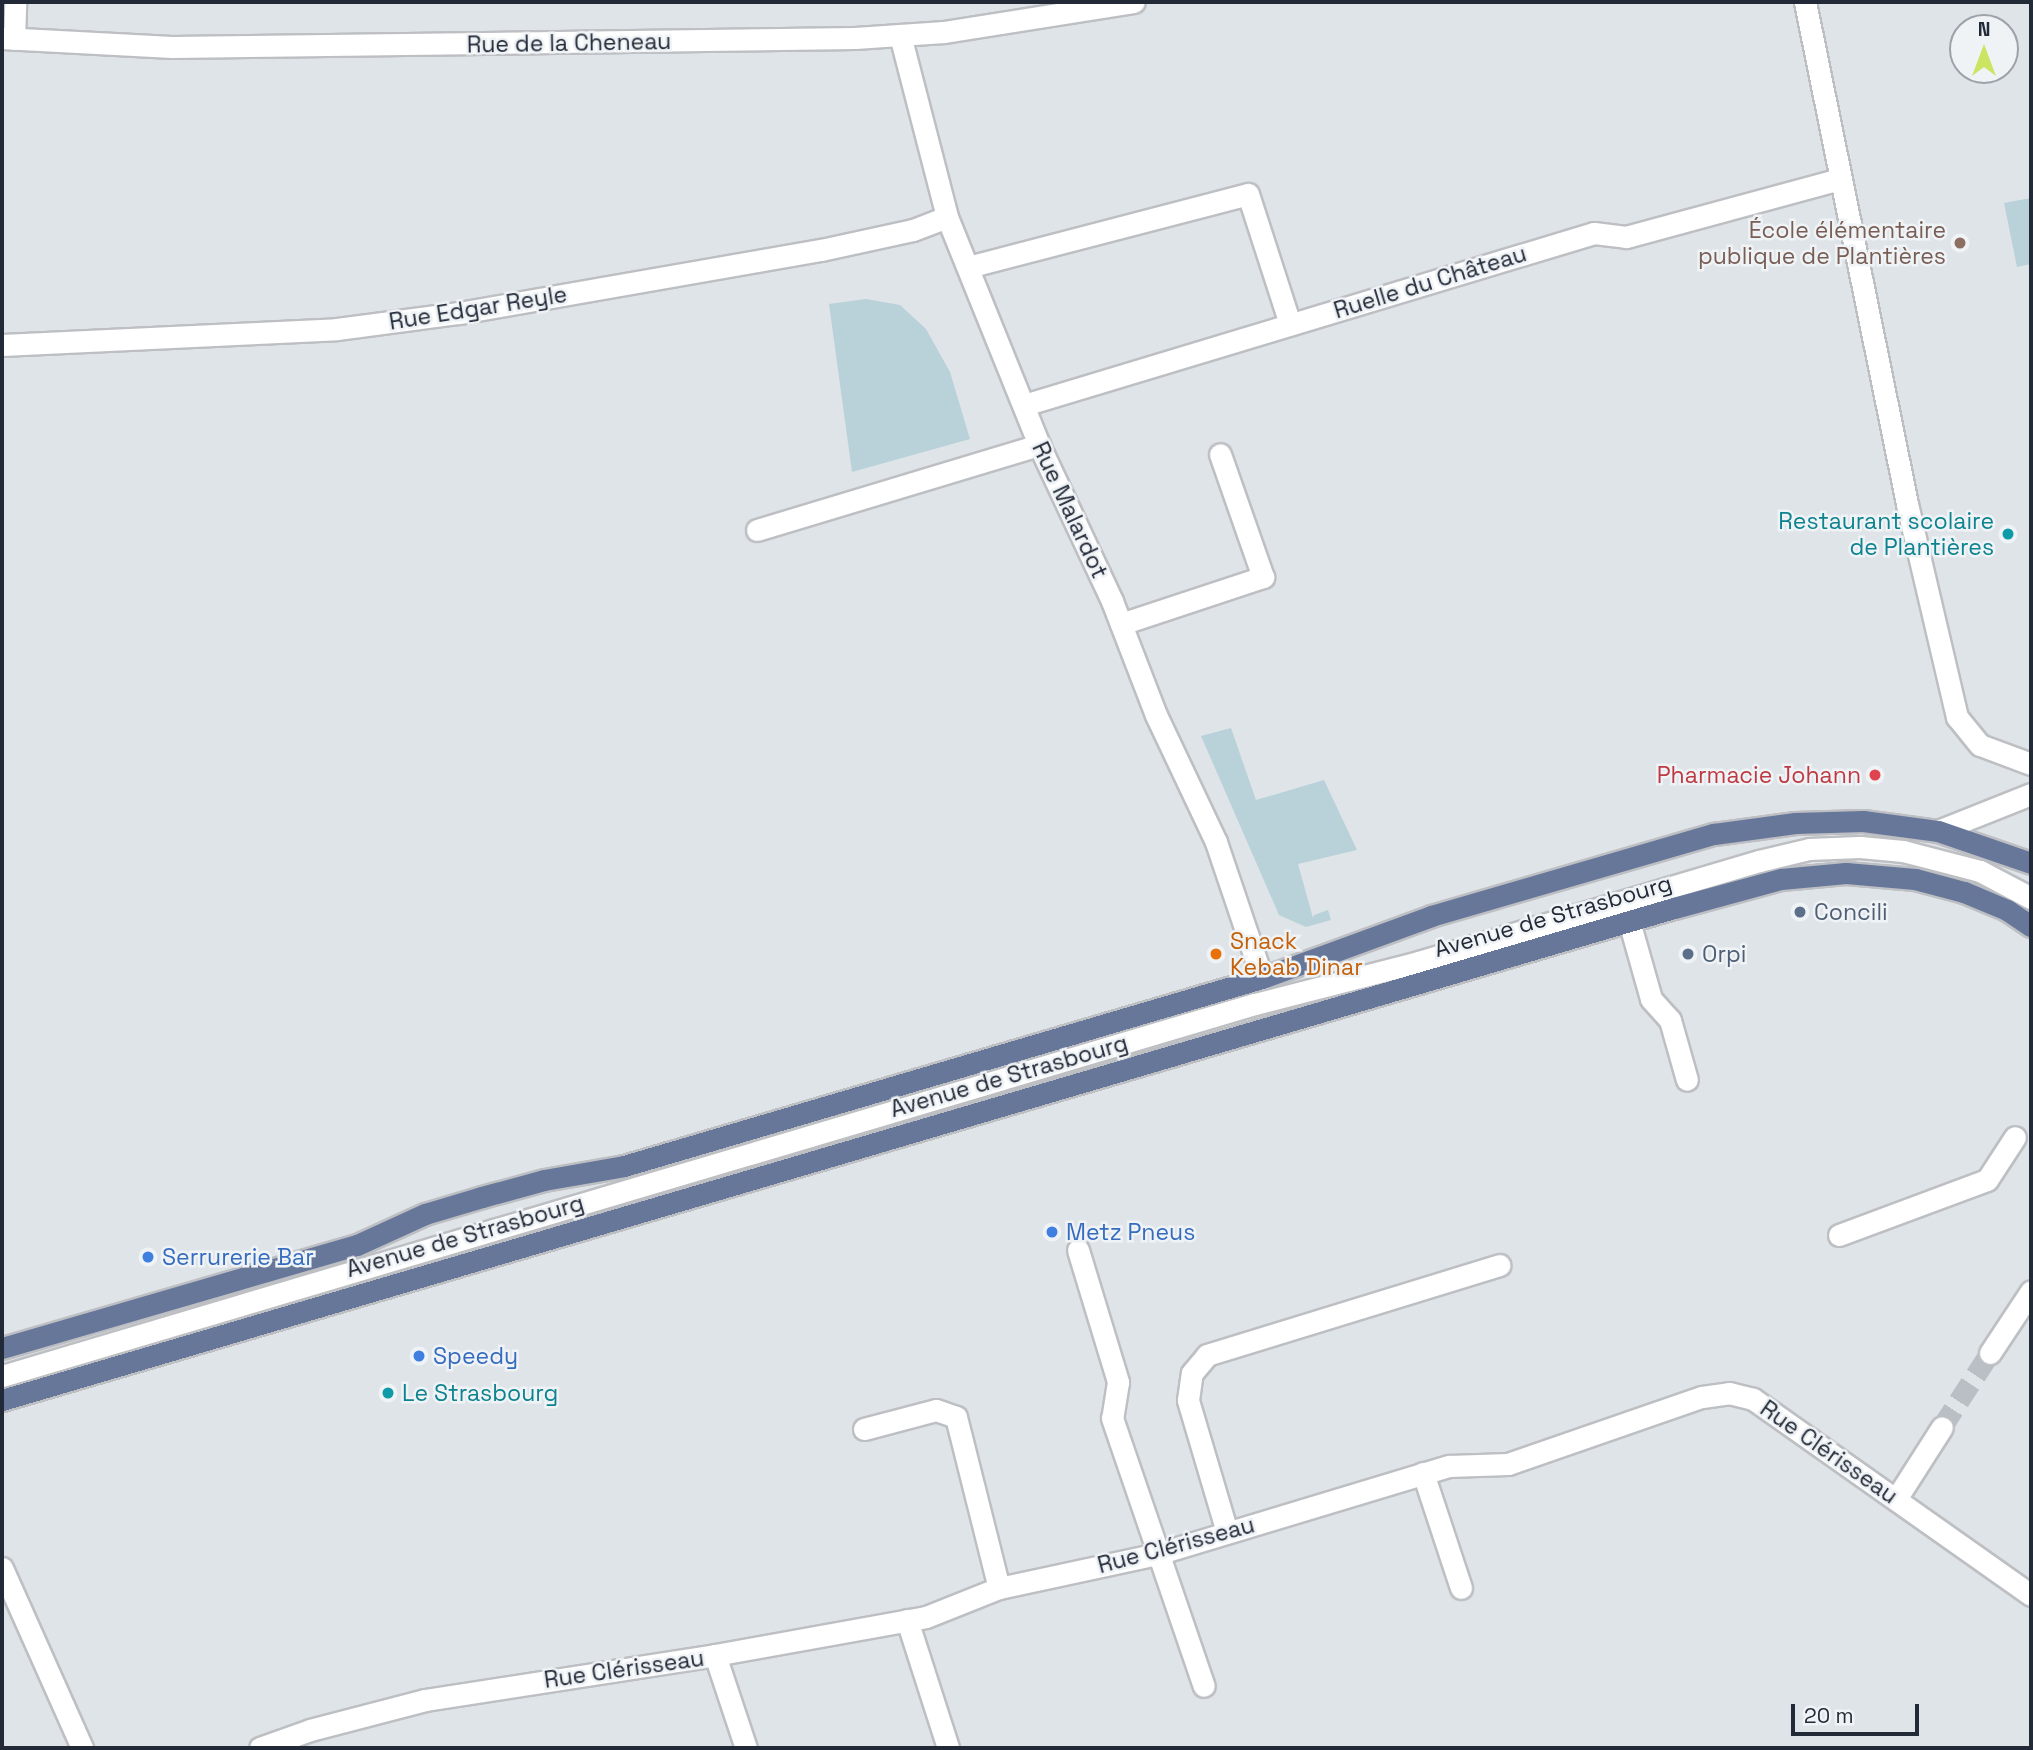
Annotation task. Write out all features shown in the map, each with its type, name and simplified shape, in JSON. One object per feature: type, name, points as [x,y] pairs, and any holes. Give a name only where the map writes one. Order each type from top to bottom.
[{"type":"main road","name":"Avenue de Strasbourg","points":[[2,1348],[357,1245],[425,1214],[504,1191],[624,1166],[1262,978],[1431,916],[1714,834],[1795,823],[1863,821],[1938,831],[2031,863]]},
{"type":"main road","name":"Avenue de Strasbourg","points":[[2,1400],[1629,921],[1781,879],[1846,873],[1915,879],[1964,892],[2007,910],[2031,926]]},
{"type":"street","points":[[8,39],[15,2]]},
{"type":"street","name":"Rue de la Cheneau","points":[[8,39],[172,47],[512,44],[900,35],[944,32],[1134,2]]},
{"type":"street","points":[[1804,2],[1907,503],[1957,717],[1980,745],[2031,764]]},
{"type":"street","name":"Rue Malardot","points":[[900,35],[947,217],[1039,445],[1121,624],[1156,715],[1216,842],[1262,978]]},
{"type":"street","name":"Ruelle du Château","points":[[1024,405],[1594,233],[1626,237],[1839,179]]},
{"type":"street","points":[[968,267],[1248,194],[1290,324]]},
{"type":"street","name":"Rue Edgar Reyle","points":[[2,345],[337,328],[459,313],[821,250],[913,230],[947,217]]},
{"type":"street","points":[[757,530],[1039,445]]},
{"type":"street","points":[[1121,624],[1263,577],[1220,454]]},
{"type":"street","points":[[1938,831],[2031,794]]},
{"type":"street","name":"Avenue de Strasbourg","points":[[2,1376],[1242,1007],[1418,962],[1772,858],[1822,849],[1860,847],[1903,851],[1980,871],[2031,898]]},
{"type":"street","points":[[1629,921],[1651,999],[1670,1020],[1686,1080]]},
{"type":"street","points":[[1839,1235],[1987,1180],[2015,1137]]},
{"type":"street","points":[[1078,1250],[1118,1382],[1112,1418],[1204,1686]]},
{"type":"street","points":[[1227,1532],[1188,1400],[1192,1373],[1208,1355],[1499,1265]]},
{"type":"street","points":[[1990,1353],[2031,1291]]},
{"type":"street","name":"Rue Clérisseau","points":[[260,1748],[310,1730],[425,1700],[715,1655],[926,1617],[999,1588],[1157,1554],[1449,1466],[1508,1464],[1702,1397],[1729,1393],[1753,1399],[2031,1595]]},
{"type":"street","points":[[864,1429],[936,1410],[956,1417],[999,1588]]},
{"type":"street","points":[[1896,1499],[1942,1427]]},
{"type":"street","points":[[1423,1473],[1461,1588]]},
{"type":"street","points":[[2,1568],[82,1748]]},
{"type":"street","points":[[907,1620],[948,1748]]},
{"type":"street","points":[[715,1655],[746,1748]]},
{"type":"shaded area","points":[[2031,198],[2031,264],[2017,267],[2004,203]]},
{"type":"shaded area","points":[[866,299],[900,305],[926,329],[950,372],[970,439],[852,472],[829,304]]},
{"type":"shaded area","points":[[1231,728],[1256,800],[1324,780],[1357,850],[1298,864],[1313,918],[1314,915],[1328,910],[1331,920],[1306,927],[1279,915],[1201,736]]},
{"type":"tunnel","points":[[1942,1427],[1990,1353]]},
{"type":"place","name":"École élémentaire publique de Plantières","points":[[1960,243]]},
{"type":"place","name":"Restaurant scolaire de Plantières","points":[[2008,534]]},
{"type":"place","name":"Pharmacie Johann","points":[[1875,775]]},
{"type":"place","name":"Concili","points":[[1800,912]]},
{"type":"place","name":"Snack Kebab Dinar","points":[[1216,954]]},
{"type":"place","name":"Orpi","points":[[1688,954]]},
{"type":"place","name":"Metz Pneus","points":[[1052,1232]]},
{"type":"place","name":"Serrurerie Bar","points":[[148,1257]]},
{"type":"place","name":"Speedy","points":[[419,1356]]},
{"type":"place","name":"Le Strasbourg","points":[[388,1393]]}]
